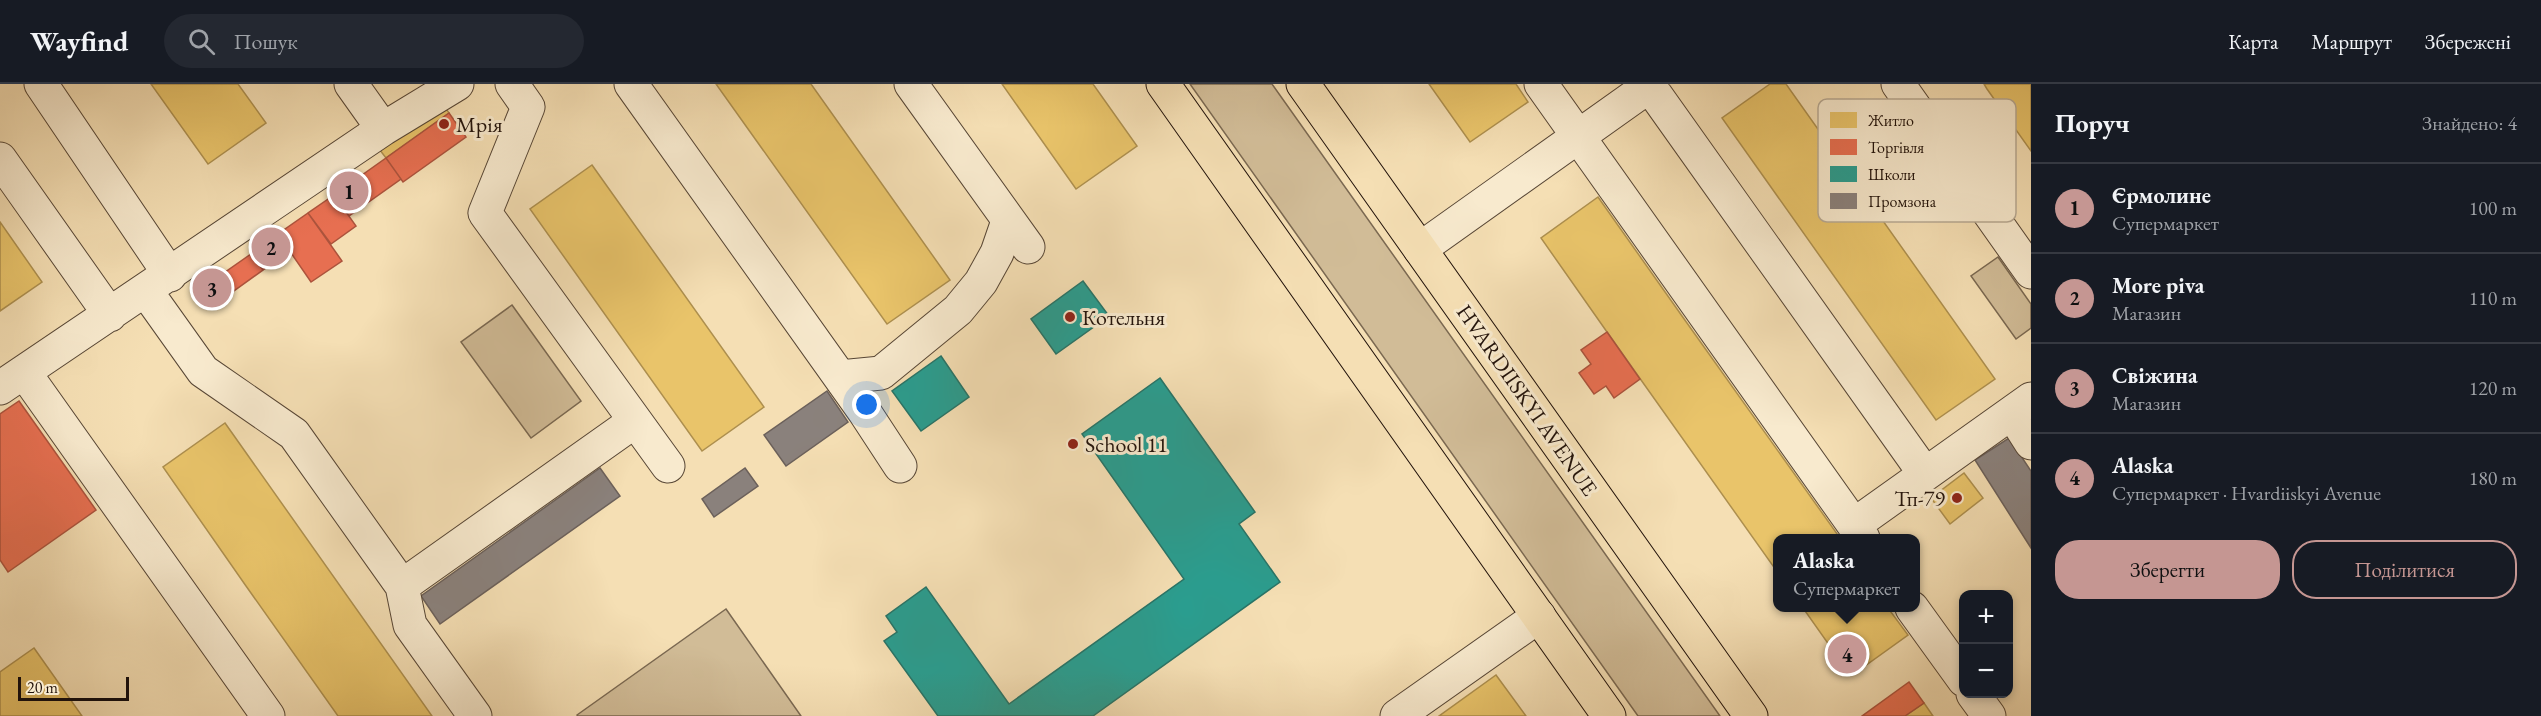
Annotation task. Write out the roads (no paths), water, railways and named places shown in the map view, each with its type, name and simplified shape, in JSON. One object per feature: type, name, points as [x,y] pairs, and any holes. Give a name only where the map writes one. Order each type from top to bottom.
[{"type":"main road","points":[[1163,84],[1609,716]]},
{"type":"main road","name":"HVARDIISKYI AVENUE","points":[[1303,84],[1751,716]]},
{"type":"lane","points":[[41,84],[158,283],[203,371],[294,434],[402,586],[410,625],[475,716]]},
{"type":"lane","points":[[351,84],[383,129]]},
{"type":"lane","points":[[268,716],[12,380],[383,129],[457,84]]},
{"type":"lane","points":[[512,84],[528,106],[484,213],[668,466]]},
{"type":"lane","points":[[631,84],[840,377],[900,466]]},
{"type":"lane","points":[[911,84],[1028,247]]},
{"type":"lane","points":[[1541,84],[1858,532],[1925,474],[2021,406],[2031,443]]},
{"type":"lane","points":[[1898,84],[1909,99]]},
{"type":"lane","points":[[1420,249],[1650,85],[1925,474]]},
{"type":"lane","points":[[0,159],[110,315]]},
{"type":"lane","points":[[840,377],[881,373],[958,310],[981,282],[997,253],[1008,221]]},
{"type":"lane","points":[[1996,222],[2031,272]]},
{"type":"lane","points":[[402,586],[635,422]]},
{"type":"lane","points":[[1915,612],[1959,673]]},
{"type":"lane","points":[[1397,716],[1539,616]]},
{"type":"lane","points":[[1976,698],[1989,716]]},
{"type":"place","name":"Мрія","points":[[444,124]]},
{"type":"place","name":"Єрмолине","points":[[349,191]]},
{"type":"place","name":"More piva","points":[[271,247]]},
{"type":"place","name":"Свіжина","points":[[212,288]]},
{"type":"place","name":"Котельня","points":[[1070,317]]},
{"type":"place","name":"School 11","points":[[1073,444]]},
{"type":"place","name":"Тп-79","points":[[1957,498]]},
{"type":"place","name":"Alaska","points":[[1847,654]]}]
